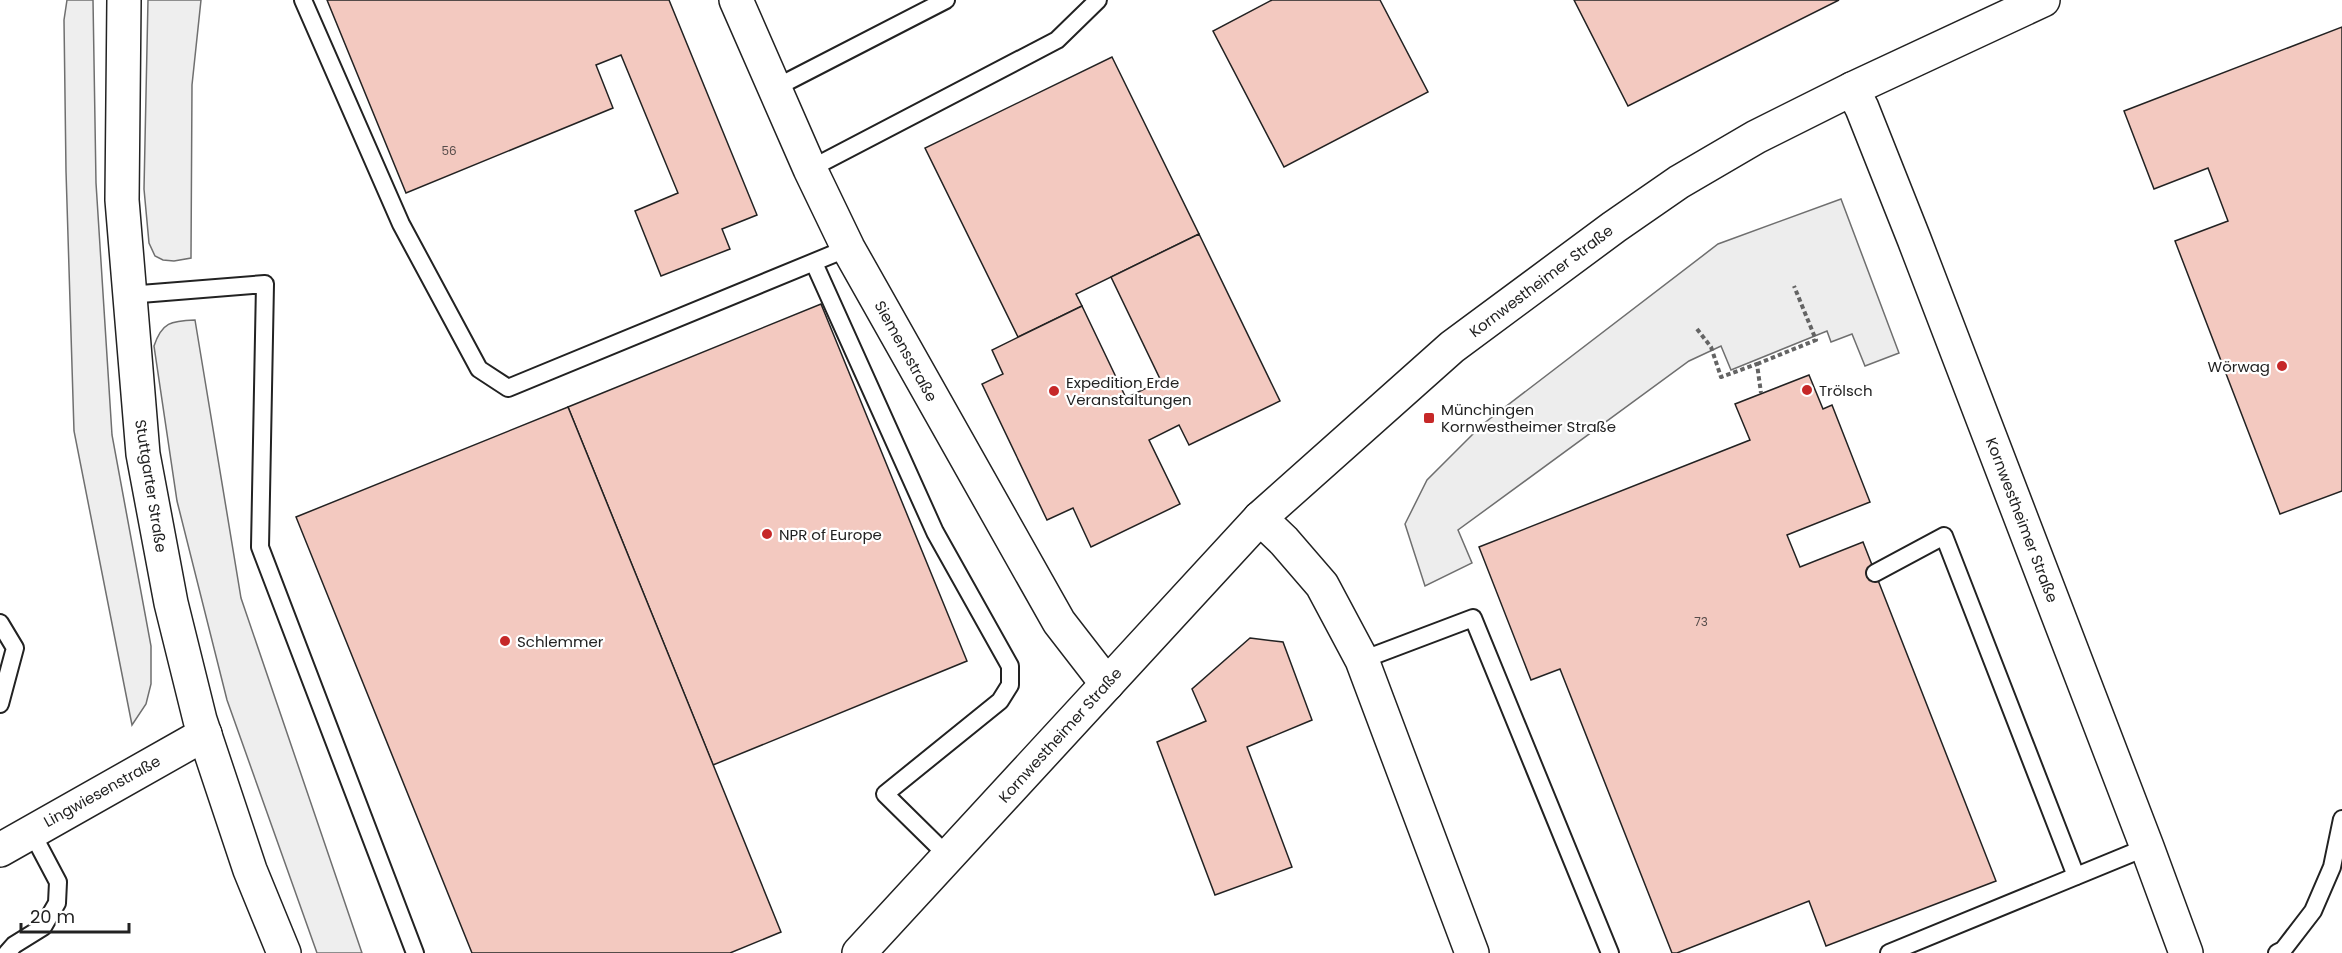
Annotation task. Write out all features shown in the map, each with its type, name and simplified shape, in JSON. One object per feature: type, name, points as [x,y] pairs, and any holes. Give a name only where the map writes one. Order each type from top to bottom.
[{"type":"street","name":"Stuttgarter Straße","points":[[124,0],[122,200],[128,295],[143,454],[171,603],[205,734],[250,870],[284,953]]},
{"type":"street","name":"Siemensstraße","points":[[736,0],[810,169],[848,248],[1059,622],[1107,684]]},
{"type":"street","name":"Kornwestheimer Straße","points":[[863,952],[1260,518],[1452,347],[1614,227],[1679,182],[1756,137],[1852,89],[2043,0]]},
{"type":"street","name":"Kornwestheimer Straße","points":[[1852,89],[1862,108],[1919,250],[2186,953]]},
{"type":"street","points":[[1260,518],[1284,541],[1322,585],[1362,660],[1472,953]]},
{"type":"street","name":"Lingwiesenstraße","points":[[0,850],[205,734]]},
{"type":"lane","points":[[303,0],[400,224],[479,369],[508,388],[848,248]]},
{"type":"lane","points":[[775,88],[946,0]]},
{"type":"lane","points":[[810,169],[1057,40],[1098,0]]},
{"type":"lane","points":[[814,263],[935,532],[1010,666],[1010,685],[1000,700],[885,794],[949,856]]},
{"type":"lane","points":[[128,295],[265,284],[260,547],[415,953]]},
{"type":"lane","points":[[1875,573],[1944,536],[2076,876]]},
{"type":"lane","points":[[1362,660],[1473,618],[1610,953]]},
{"type":"lane","points":[[0,623],[15,648],[0,704]]},
{"type":"lane","points":[[2277,953],[2283,950],[2313,911],[2332,867],[2342,819]]},
{"type":"lane","points":[[7,953],[14,945],[43,927],[57,903],[58,882],[31,831]]},
{"type":"lane","points":[[1889,953],[2147,847]]},
{"type":"path","points":[[1697,329],[1711,347],[1721,377],[1816,340],[1794,286]]},
{"type":"path","points":[[1757,364],[1761,393]]},
{"type":"shaded area","points":[[67,0],[93,0],[96,183],[112,435],[151,646],[151,684],[146,704],[132,725],[74,431],[66,171],[64,20]]},
{"type":"shaded area","points":[[148,0],[201,0],[192,85],[191,258],[174,261],[163,260],[155,256],[149,243],[144,189]]},
{"type":"shaded area","points":[[1841,199],[1899,353],[1865,366],[1852,334],[1831,342],[1827,331],[1731,370],[1721,346],[1689,361],[1458,530],[1472,563],[1425,586],[1405,524],[1427,480],[1483,424],[1718,244]]},
{"type":"shaded area","points":[[195,320],[241,598],[362,953],[317,953],[227,700],[177,501],[154,346],[160,332],[168,324]]},
{"type":"building","points":[[327,0],[669,0],[757,215],[722,229],[730,249],[661,276],[635,211],[678,193],[621,55],[596,65],[613,108],[406,193]]},
{"type":"building","points":[[1272,0],[1380,0],[1428,92],[1284,167],[1213,31]]},
{"type":"building","points":[[1574,0],[1839,0],[1628,106]]},
{"type":"building","name":"Wörwag","points":[[2342,27],[2342,491],[2280,514],[2175,241],[2228,221],[2208,168],[2154,189],[2124,111]]},
{"type":"building","points":[[1112,57],[1199,234],[1076,294],[1082,306],[1018,337],[925,148]]},
{"type":"building","name":"Expedition Erde Veranstaltungen","points":[[1199,234],[1280,401],[1189,445],[1179,425],[1149,440],[1180,504],[1091,547],[1073,508],[1047,520],[982,384],[1003,374],[992,350],[1082,306],[1126,398],[1161,381],[1111,277]]},
{"type":"building","name":"NPR of Europe","points":[[821,304],[967,661],[713,765],[568,407]]},
{"type":"building","points":[[1809,375],[1823,409],[1832,405],[1870,502],[1787,535],[1800,567],[1863,542],[1996,881],[1826,946],[1809,901],[1672,953],[1560,669],[1531,680],[1479,547],[1750,440],[1735,404]]},
{"type":"building","name":"Schlemmer","points":[[568,407],[781,932],[730,953],[472,953],[296,517]]},
{"type":"building","points":[[1250,638],[1283,642],[1312,720],[1247,747],[1292,867],[1215,895],[1157,742],[1206,721],[1192,689]]},
{"type":"place","name":"Wörwag","points":[[2282,366]]},
{"type":"place","name":"Trölsch","points":[[1807,390]]},
{"type":"place","name":"Expedition Erde Veranstaltungen","points":[[1054,391]]},
{"type":"place","name":"Münchingen Kornwestheimer Straße","points":[[1429,418]]},
{"type":"place","name":"NPR of Europe","points":[[767,534]]},
{"type":"place","name":"Schlemmer","points":[[505,641]]}]
